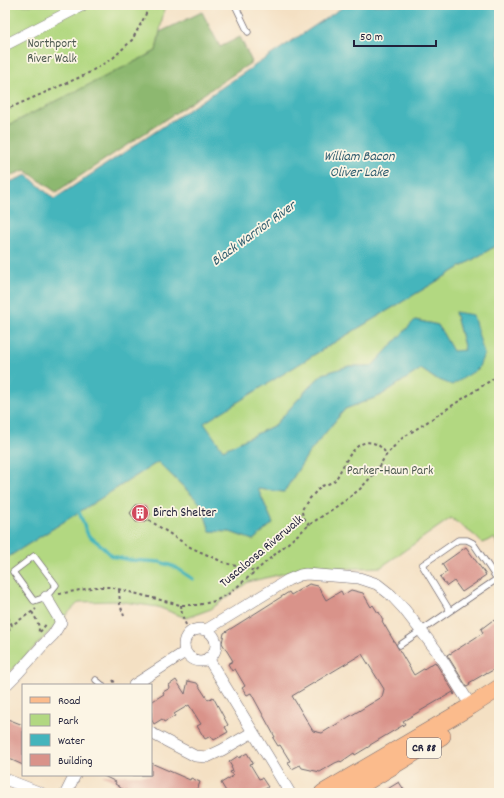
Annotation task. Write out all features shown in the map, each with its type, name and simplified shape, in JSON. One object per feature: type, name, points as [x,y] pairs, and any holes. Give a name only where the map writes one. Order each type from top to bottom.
[{"type":"main road","points":[[323,793],[499,688]]},
{"type":"main road","name":"CR 88","points":[[348,793],[499,702]]},
{"type":"street","points":[[5,45],[81,5]]},
{"type":"street","points":[[206,630],[288,580],[300,575],[306,574],[359,578],[377,584],[391,595],[404,609],[436,650],[471,706]]},
{"type":"street","points":[[5,686],[53,635],[61,622],[47,599]]},
{"type":"street","points":[[198,628],[206,630],[212,634],[215,639],[215,650],[208,658],[197,661],[188,656],[185,652],[183,647],[185,637],[188,633],[198,628]]},
{"type":"street","points":[[136,684],[185,652]]},
{"type":"street","points":[[208,658],[290,793]]},
{"type":"street","points":[[152,734],[195,756],[208,757],[253,732]]},
{"type":"street","points":[[66,793],[74,776]]},
{"type":"street","points":[[5,779],[42,793]]},
{"type":"lane","points":[[235,5],[248,32]]},
{"type":"lane","points":[[400,645],[450,610],[498,581],[473,543],[467,540],[458,540],[422,565],[450,610]]},
{"type":"lane","points":[[34,556],[56,584],[47,599],[34,601],[13,572],[34,556]]},
{"type":"lane","points":[[96,680],[101,684]]},
{"type":"path","points":[[5,110],[85,75],[113,58],[132,40],[145,16],[149,5]]},
{"type":"path","name":"Tuscaloosa Riverwalk","points":[[12,625],[32,612],[47,599],[59,594],[96,587],[110,587],[181,605],[198,605],[215,601],[230,593],[309,525],[346,500],[360,488],[401,439],[499,375]]},
{"type":"path","points":[[309,525],[303,516],[302,507],[318,489],[334,482],[352,452],[358,446],[369,442],[379,445],[387,454]]},
{"type":"path","points":[[149,520],[190,547],[225,563],[255,571]]},
{"type":"path","points":[[119,590],[120,604],[124,616]]},
{"type":"path","points":[[181,605],[182,615],[186,625]]},
{"type":"path","points":[[5,612],[12,625],[5,636]]},
{"type":"path","points":[[32,612],[40,630],[37,637]]},
{"type":"path","points":[[113,680],[115,684]]},
{"type":"green space","name":"Northport River Walk","points":[[5,5],[165,5],[156,51],[5,127]]},
{"type":"green space","points":[[202,12],[220,47],[240,37],[252,62],[56,192],[25,170],[5,178],[5,127],[156,51],[160,32]]},
{"type":"green space","name":"Parker-Haun Park","points":[[499,244],[499,547],[494,538],[482,543],[474,535],[451,518],[381,567],[295,571],[248,582],[211,609],[186,618],[158,607],[117,601],[79,602],[5,677],[5,559],[158,462],[201,504],[210,531],[230,532],[253,540],[273,523],[258,489],[284,492],[308,454],[345,409],[380,396],[421,369],[434,378],[478,369],[455,312],[465,350],[453,352],[438,325],[415,320],[372,366],[349,366],[323,374],[310,386],[275,425],[223,450],[203,423]]},
{"type":"water","name":"William Bacon Oliver Lake","points":[[346,5],[499,5],[499,244],[330,345],[204,423],[223,450],[275,425],[310,386],[323,374],[349,366],[372,366],[415,320],[438,325],[453,351],[465,350],[455,312],[473,315],[484,354],[478,369],[452,385],[434,378],[421,369],[380,396],[345,409],[308,454],[284,492],[258,489],[273,523],[253,540],[230,532],[210,531],[201,504],[158,462],[5,559],[5,184],[27,175],[54,199]]},
{"type":"building","name":"Birch Shelter","points":[[136,505],[146,505],[150,514],[145,522],[136,522],[130,513]]},
{"type":"building","points":[[466,547],[486,575],[462,592],[454,581],[447,586],[440,577],[447,572],[442,564]]},
{"type":"building","points":[[309,584],[318,586],[326,600],[341,591],[343,595],[351,590],[363,593],[371,607],[373,605],[378,613],[379,612],[383,620],[382,621],[414,675],[435,662],[455,694],[454,695],[453,692],[403,721],[405,724],[355,755],[354,753],[341,762],[335,763],[320,772],[302,768],[300,765],[292,769],[288,762],[290,761],[280,745],[278,746],[273,738],[275,737],[251,693],[247,695],[242,688],[245,686],[235,669],[232,671],[228,664],[233,661],[222,643],[224,633],[289,592],[291,595]],"holes":[[[362,654],[384,689],[382,697],[322,733],[313,731],[292,696]]]},
{"type":"building","points":[[499,618],[499,667],[469,683],[470,685],[467,687],[447,655],[483,633],[481,629],[493,620]]},
{"type":"building","points":[[176,680],[185,694],[188,681],[197,683],[208,700],[213,697],[228,725],[225,727],[228,732],[214,740],[211,736],[205,739],[197,726],[201,724],[189,705],[174,714],[175,716],[164,722],[162,719],[154,724],[152,721],[152,701],[164,694],[163,692],[170,688],[169,685]]},
{"type":"building","points":[[5,718],[22,725],[22,765],[5,757]]},
{"type":"building","points":[[247,753],[253,763],[250,764],[259,779],[262,778],[268,787],[258,793],[227,793],[221,783],[233,776],[230,772],[233,771],[229,762],[238,756],[239,758]]},
{"type":"building","points":[[152,763],[190,780],[191,778],[200,782],[196,793],[132,793],[120,788],[115,784],[116,782],[104,776],[152,776]]},
{"type":"building","points":[[399,782],[406,793],[381,793]]},
{"type":"waterway","points":[[79,512],[88,535],[112,556],[129,560],[160,562],[175,567],[193,579]]},
{"type":"place","name":"Birch Shelter","points":[[140,513]]},
{"type":"water label","name":"Black Warrior River","points":[[254,234]]}]
